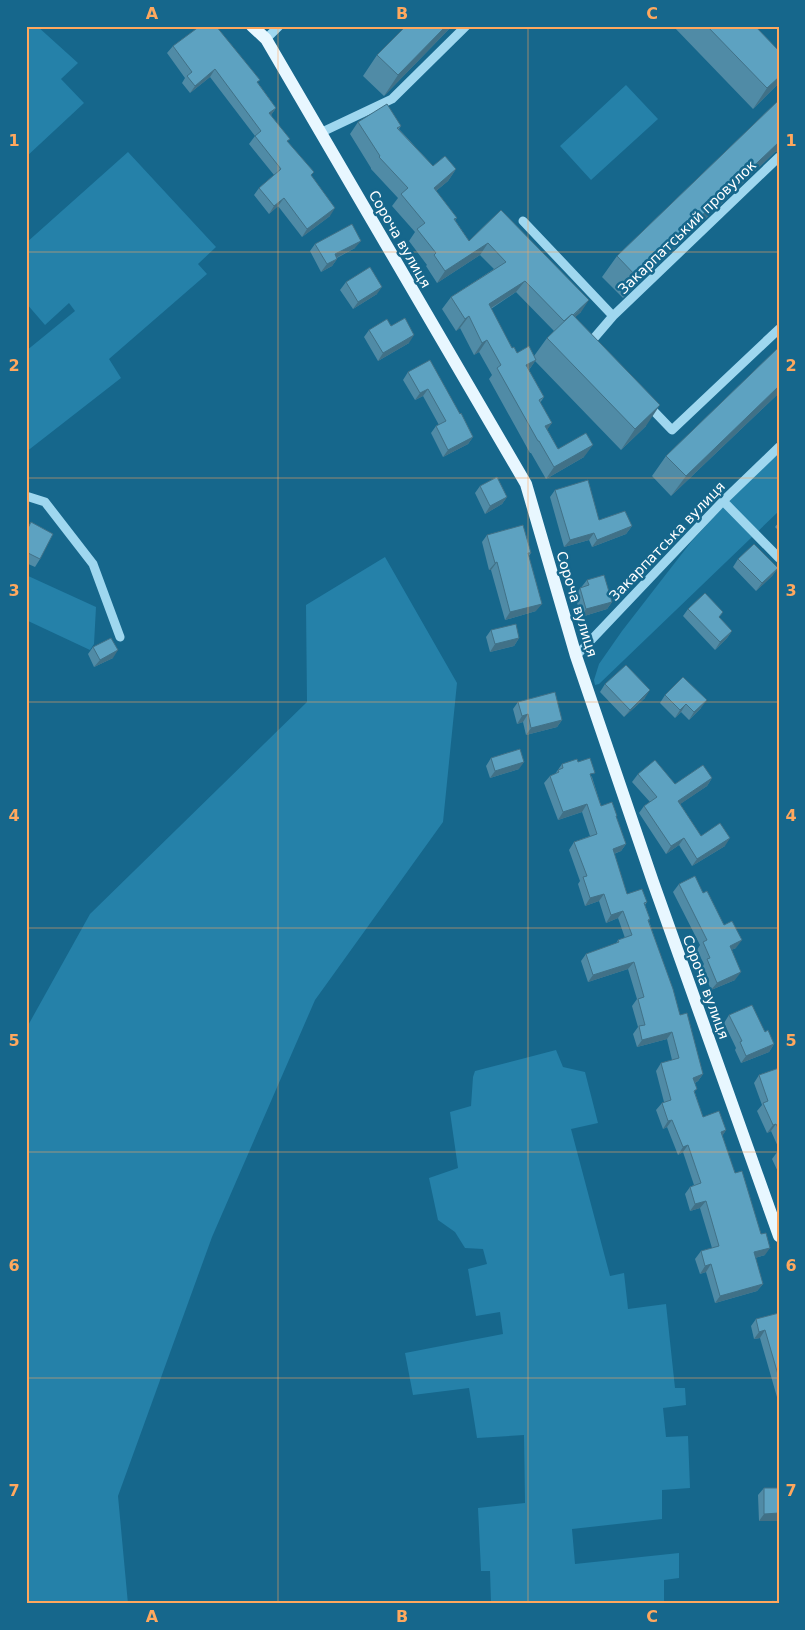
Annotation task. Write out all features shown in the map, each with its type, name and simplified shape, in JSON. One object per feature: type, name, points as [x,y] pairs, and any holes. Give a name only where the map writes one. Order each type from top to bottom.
[{"type":"main road","name":"Сороча вулиця","points":[[252,26],[266,40],[526,484],[576,656],[653,882],[779,1236]]},
{"type":"street","points":[[266,40],[279,26]]},
{"type":"street","points":[[320,133],[392,99],[466,26]]},
{"type":"street","name":"Закарпатський провулок","points":[[596,351],[589,344],[613,316],[779,157]]},
{"type":"street","points":[[523,221],[613,316]]},
{"type":"street","points":[[637,394],[672,430],[779,329]]},
{"type":"street","name":"Закарпатська вулиця","points":[[576,656],[723,501],[779,447]]},
{"type":"street","points":[[26,496],[45,502],[93,564],[120,637]]},
{"type":"street","points":[[723,501],[779,558]]},
{"type":"shaded area","points":[[26,26],[37,26],[78,63],[61,79],[84,103],[26,157]]},
{"type":"shaded area","points":[[626,85],[658,119],[591,180],[560,146]]},
{"type":"shaded area","points":[[128,152],[216,247],[198,264],[207,274],[109,359],[121,378],[26,452],[26,351],[75,311],[69,303],[45,325],[26,303],[26,243]]},
{"type":"shaded area","points":[[779,452],[779,511],[599,684],[595,685],[594,680],[599,664],[622,631],[691,542],[735,494]]},
{"type":"shaded area","points":[[385,557],[457,683],[443,822],[315,1000],[212,1237],[118,1496],[128,1604],[26,1604],[26,1029],[90,914],[307,702],[306,605]]},
{"type":"shaded area","points":[[26,575],[96,607],[94,644],[90,650],[26,620]]},
{"type":"shaded area","points":[[556,1050],[563,1067],[585,1072],[598,1123],[571,1129],[610,1276],[624,1273],[628,1309],[666,1304],[675,1388],[685,1388],[686,1405],[663,1408],[666,1437],[688,1436],[690,1488],[662,1490],[662,1519],[572,1529],[575,1564],[679,1553],[679,1578],[664,1580],[664,1604],[473,1604],[491,1602],[490,1571],[481,1571],[478,1508],[525,1503],[524,1435],[477,1438],[469,1388],[413,1395],[405,1353],[503,1334],[500,1312],[476,1316],[468,1269],[487,1264],[483,1249],[465,1248],[455,1232],[438,1220],[429,1178],[458,1168],[450,1112],[471,1106],[475,1071]]},
{"type":"building","points":[[200,26],[216,26],[260,80],[257,82],[276,108],[269,113],[290,139],[287,141],[314,172],[311,175],[335,208],[307,229],[284,198],[274,206],[259,188],[281,169],[255,136],[261,131],[215,69],[195,86],[187,76],[192,72],[173,46]]},
{"type":"building","points":[[406,26],[446,26],[398,75],[377,55]]},
{"type":"building","points":[[707,26],[755,26],[779,51],[779,77],[767,88]]},
{"type":"building","points":[[779,100],[779,142],[637,277],[617,256]]},
{"type":"building","points":[[387,104],[401,126],[397,128],[433,166],[445,156],[456,169],[434,188],[457,218],[454,219],[469,241],[501,210],[589,300],[564,321],[525,281],[489,304],[512,348],[514,347],[517,353],[529,346],[536,360],[526,365],[544,397],[539,400],[552,423],[545,426],[558,449],[586,433],[593,445],[554,467],[497,368],[501,365],[487,340],[482,343],[469,316],[465,319],[451,297],[506,262],[488,243],[445,271],[434,255],[436,253],[417,229],[425,223],[401,194],[408,188],[379,157],[358,122]]},
{"type":"building","points":[[352,224],[361,241],[335,254],[337,259],[327,264],[315,244]]},
{"type":"building","points":[[370,267],[382,287],[358,302],[346,282]]},
{"type":"building","points":[[572,314],[660,405],[635,429],[547,338]]},
{"type":"building","points":[[405,318],[414,335],[383,353],[369,330],[387,319],[391,326]]},
{"type":"building","points":[[779,347],[779,386],[686,476],[666,456]]},
{"type":"building","points":[[430,360],[473,437],[448,450],[436,426],[446,421],[428,389],[420,393],[408,372]]},
{"type":"building","points":[[497,477],[507,497],[490,506],[480,486]]},
{"type":"building","points":[[588,480],[599,520],[625,511],[632,526],[597,540],[594,533],[570,540],[555,490]]},
{"type":"building","points":[[31,522],[53,534],[40,559],[26,552],[26,532]]},
{"type":"building","points":[[523,525],[531,553],[528,553],[542,604],[510,612],[497,562],[495,563],[487,535]]},
{"type":"building","points":[[754,544],[778,568],[762,583],[738,559]]},
{"type":"building","points":[[604,575],[612,602],[586,609],[580,588],[589,585],[587,580]]},
{"type":"building","points":[[705,593],[723,612],[719,617],[732,631],[720,642],[688,609]]},
{"type":"building","points":[[516,624],[519,638],[495,644],[491,630]]},
{"type":"building","points":[[111,638],[118,650],[100,660],[93,647]]},
{"type":"building","points":[[626,665],[650,690],[630,710],[605,684]]},
{"type":"building","points":[[683,677],[707,700],[694,712],[686,704],[680,710],[665,695]]},
{"type":"building","points":[[555,692],[562,720],[531,728],[528,714],[522,716],[518,702]]},
{"type":"building","points":[[520,749],[524,762],[495,771],[491,758]]},
{"type":"building","points":[[590,758],[595,773],[590,774],[601,806],[612,802],[626,844],[613,849],[627,894],[642,889],[647,902],[644,903],[650,919],[648,920],[673,989],[680,1015],[687,1013],[703,1074],[693,1078],[697,1089],[694,1091],[703,1117],[719,1111],[726,1130],[721,1132],[735,1173],[742,1171],[761,1234],[766,1233],[770,1248],[754,1252],[763,1284],[720,1296],[711,1264],[705,1266],[701,1251],[719,1246],[706,1201],[695,1204],[690,1187],[701,1183],[688,1145],[683,1147],[672,1120],[668,1121],[662,1103],[671,1100],[661,1063],[679,1058],[672,1032],[642,1040],[639,1026],[645,1025],[638,999],[644,997],[634,962],[593,975],[586,954],[619,942],[618,940],[632,935],[623,911],[611,915],[604,894],[590,898],[583,877],[587,876],[574,842],[597,834],[587,804],[563,812],[550,776],[563,768],[562,764],[577,759],[578,762]]},
{"type":"building","points":[[655,760],[675,784],[703,765],[712,778],[678,801],[701,836],[720,823],[730,838],[697,859],[684,838],[671,846],[644,806],[657,797],[638,774]]},
{"type":"building","points":[[695,876],[703,893],[707,891],[724,925],[732,921],[742,940],[730,946],[741,972],[717,983],[707,959],[710,958],[703,942],[707,940],[679,884]]},
{"type":"building","points":[[752,1005],[765,1032],[768,1030],[774,1044],[746,1056],[740,1042],[742,1041],[729,1015]]},
{"type":"building","points":[[779,1068],[779,1130],[776,1124],[773,1125],[763,1103],[768,1101],[759,1075]]},
{"type":"building","points":[[779,1313],[779,1378],[765,1330],[759,1332],[756,1319]]},
{"type":"building","points":[[764,1488],[779,1488],[779,1513],[764,1514]]},
{"type":"building","points":[[772,1601],[779,1602],[779,1604],[772,1604]]}]
